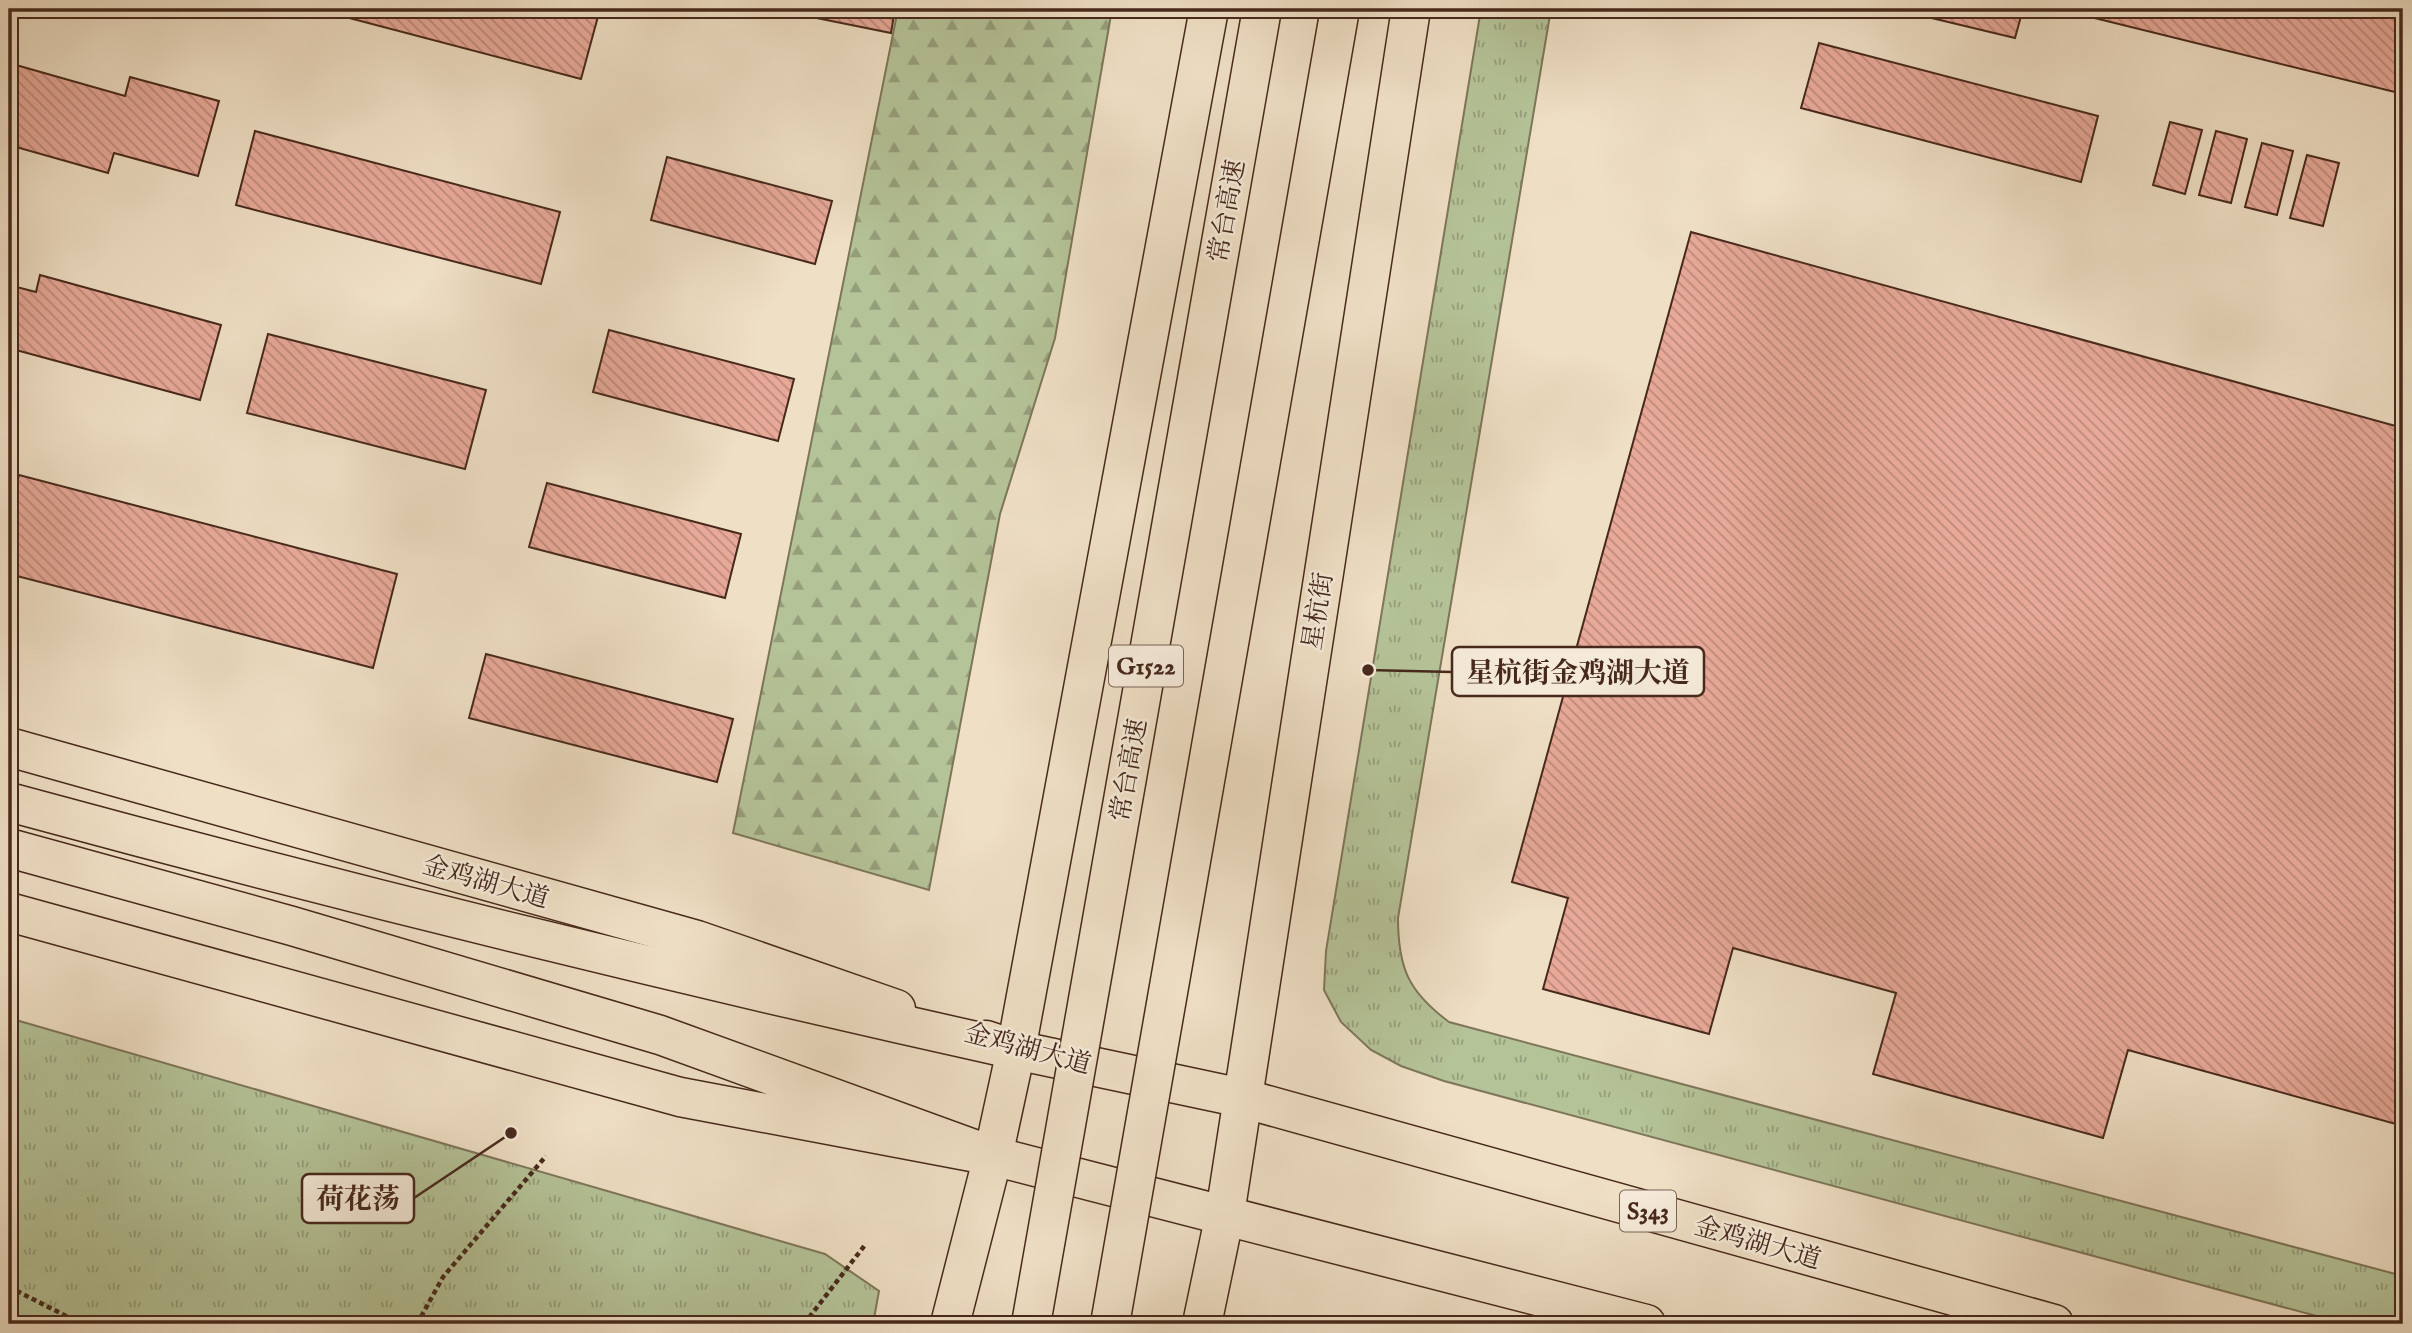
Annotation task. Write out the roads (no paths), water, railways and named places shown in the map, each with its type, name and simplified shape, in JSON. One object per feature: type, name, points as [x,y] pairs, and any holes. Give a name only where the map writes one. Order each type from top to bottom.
[{"type":"main road","points":[[950,1324],[993,1156],[1016,1050],[1209,9]]},
{"type":"main road","name":"常台高速","points":[[1031,1324],[1262,9]]},
{"type":"main road","name":"G1522","points":[[1110,1324],[1340,9]]},
{"type":"main road","name":"星杭街","points":[[1202,1324],[1225,1214],[1411,9]]},
{"type":"main road","name":"金鸡湖大道","points":[[9,747],[697,940],[1016,1050],[1242,1098],[2054,1324]]},
{"type":"main road","points":[[9,802],[305,883],[675,974],[1016,1050]]},
{"type":"main road","points":[[9,848],[292,926],[660,1035],[993,1156]]},
{"type":"main road","points":[[9,912],[680,1097],[993,1156],[1646,1324]]},
{"type":"place","name":"星杭街金鸡湖大道","points":[[1368,670]]},
{"type":"place","name":"荷花荡","points":[[511,1133]]}]
